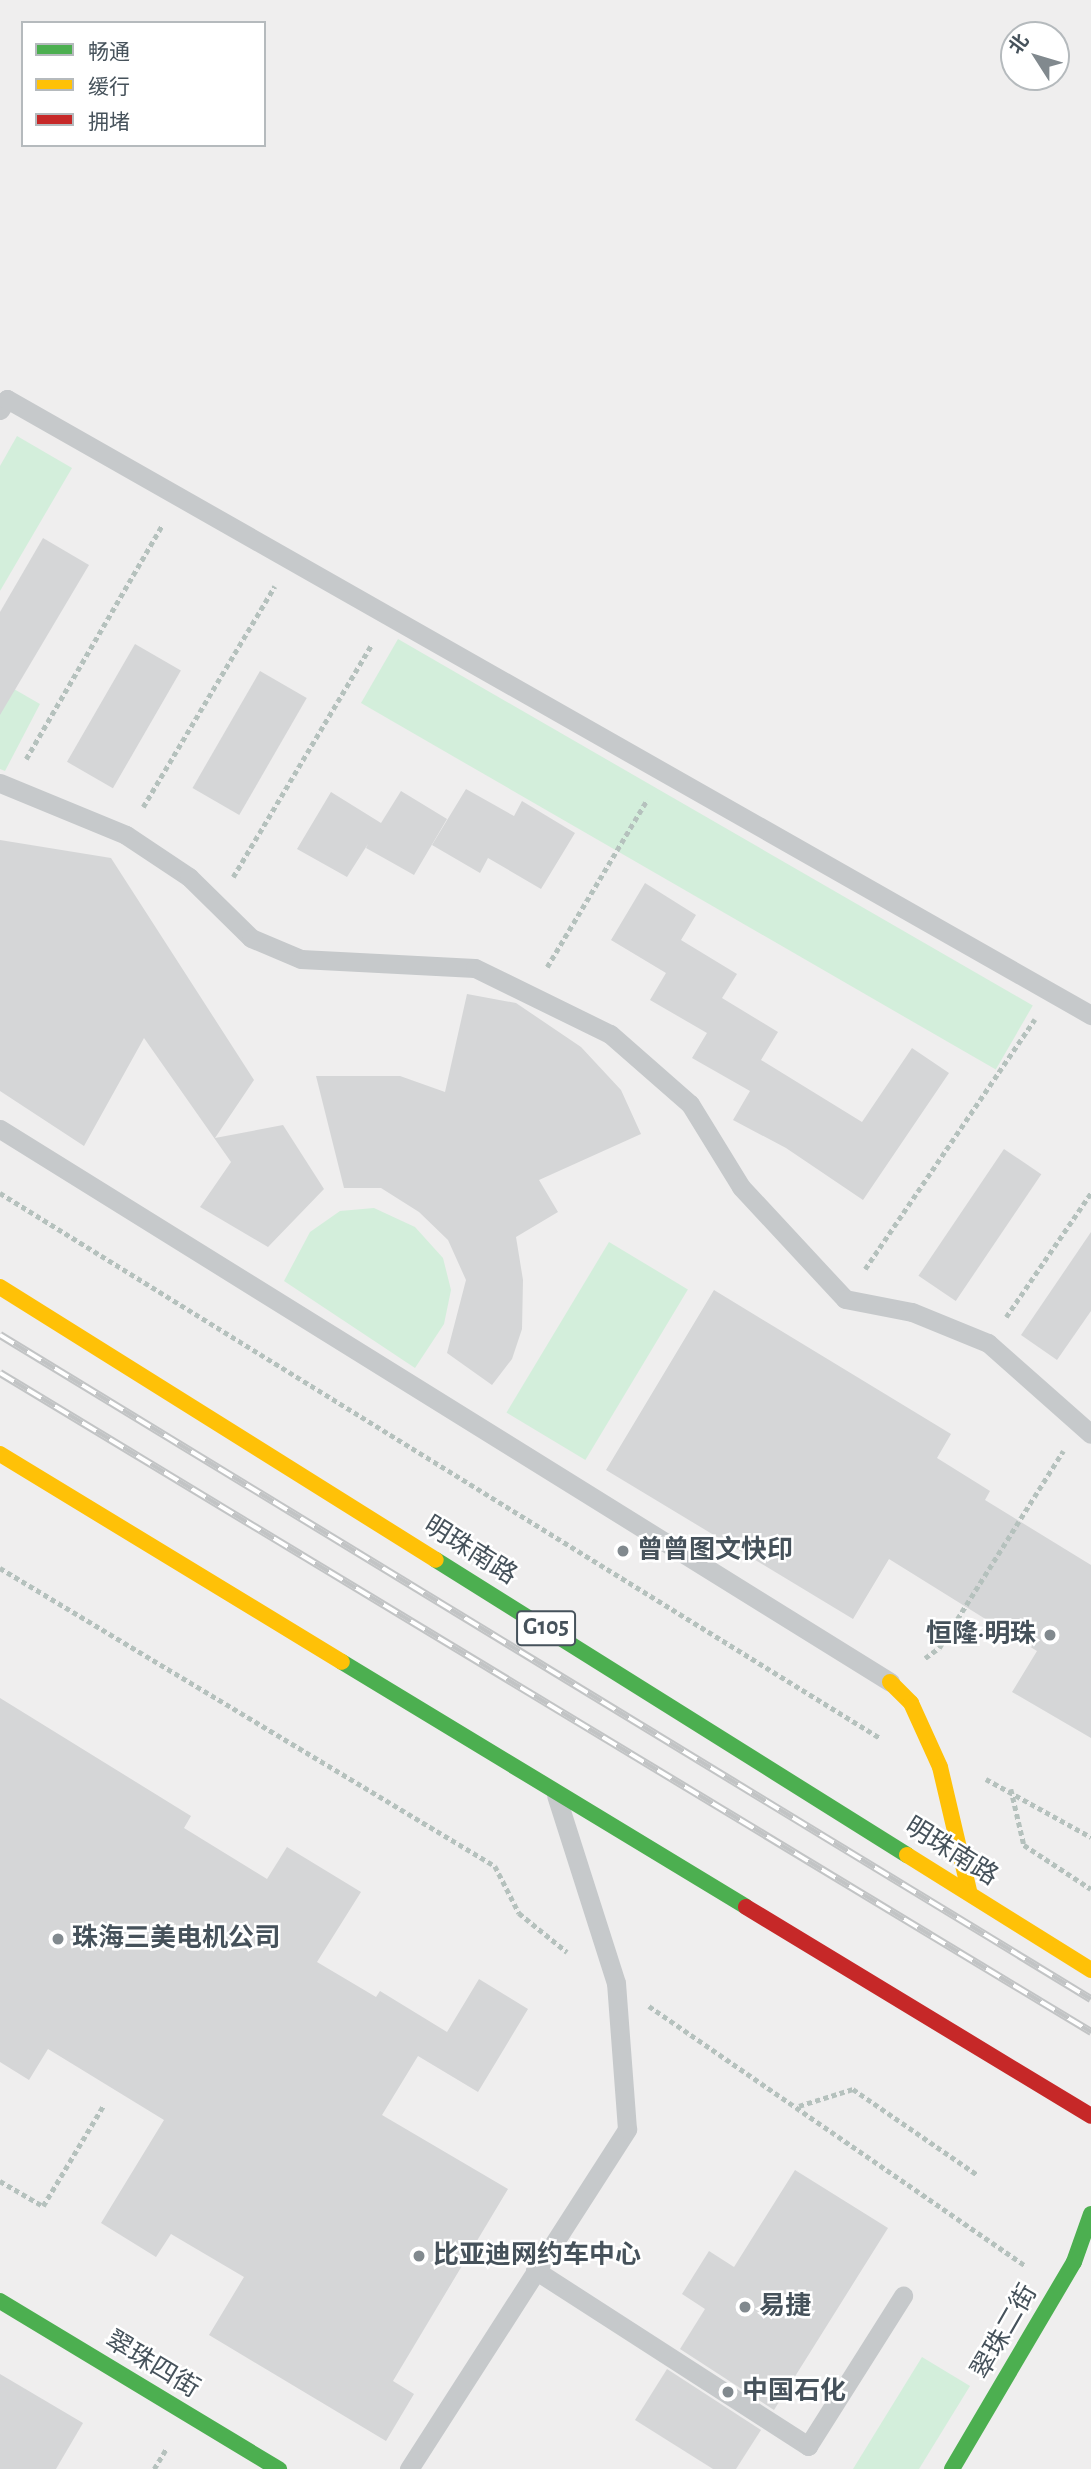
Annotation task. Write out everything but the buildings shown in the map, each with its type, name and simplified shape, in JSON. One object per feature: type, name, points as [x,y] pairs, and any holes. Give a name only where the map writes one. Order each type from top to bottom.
[{"type":"main road","name":"明珠南路","points":[[0,1287],[969,1891],[1091,1970]]},
{"type":"main road","points":[[0,1454],[1091,2116]]},
{"type":"main road","points":[[890,1682],[911,1703],[937,1760],[969,1891]]},
{"type":"main road","name":"翠珠二街","points":[[952,2469],[1074,2262],[1091,2214]]},
{"type":"main road","name":"翠珠四街","points":[[0,2301],[279,2469]]},
{"type":"lane","points":[[0,410],[7,399],[1091,1016]]},
{"type":"lane","points":[[5,785],[126,835],[189,877],[251,937],[301,959],[475,968],[610,1034],[690,1104],[741,1187],[845,1299],[912,1311],[988,1343],[1085,1430]]},
{"type":"lane","points":[[0,1129],[890,1682]]},
{"type":"lane","points":[[410,2469],[627,2129],[616,1983],[554,1790]]},
{"type":"lane","points":[[535,2270],[808,2446],[903,2296]]},
{"type":"path","points":[[5,785],[178,497]]},
{"type":"path","points":[[126,835],[290,560]]},
{"type":"path","points":[[217,905],[388,616]]},
{"type":"path","points":[[530,994],[664,773]]},
{"type":"path","points":[[845,1299],[1052,993]]},
{"type":"path","points":[[0,1193],[860,1730],[886,1740]]},
{"type":"path","points":[[988,1343],[1091,1193]]},
{"type":"path","points":[[890,1682],[939,1648],[1085,1430]]},
{"type":"path","points":[[0,1568],[495,1866],[519,1913],[567,1952]]},
{"type":"path","points":[[937,1760],[1010,1789],[1091,1838]]},
{"type":"path","points":[[1010,1789],[1024,1845],[1091,1889]]},
{"type":"path","points":[[643,2002],[798,2106],[1032,2270]]},
{"type":"path","points":[[798,2106],[853,2089],[975,2174]]},
{"type":"path","points":[[0,2181],[43,2206],[103,2106]]},
{"type":"green space","points":[[17,436],[72,468],[0,591],[0,466]]},
{"type":"green space","points":[[398,639],[1033,1006],[996,1070],[361,703]]},
{"type":"green space","points":[[0,681],[40,704],[5,771],[0,769]]},
{"type":"green space","points":[[374,1208],[415,1227],[443,1258],[451,1290],[444,1324],[415,1368],[284,1281],[310,1232],[340,1211]]},
{"type":"green space","points":[[609,1242],[688,1289],[585,1460],[507,1413]]},
{"type":"green space","points":[[922,2357],[970,2386],[919,2469],[853,2469]]},
{"type":"railway","points":[[0,1335],[1091,1999]]},
{"type":"railway","points":[[0,1373],[1091,2032]]},
{"type":"traffic: fast","points":[[436,1560],[907,1855]]},
{"type":"traffic: fast","points":[[342,1662],[746,1907]]},
{"type":"traffic: fast","points":[[952,2469],[1074,2262],[1091,2214]]},
{"type":"traffic: fast","points":[[0,2301],[279,2469]]},
{"type":"traffic: slow","points":[[0,1287],[436,1560]]},
{"type":"traffic: slow","points":[[0,1454],[342,1662]]},
{"type":"traffic: slow","points":[[890,1682],[911,1703],[940,1767],[969,1891]]},
{"type":"traffic: slow","points":[[907,1855],[1091,1970]]},
{"type":"traffic: jam","points":[[746,1907],[1091,2116]]},
{"type":"place","name":"曾曾图文快印","points":[[623,1551]]},
{"type":"place","name":"恒隆·明珠","points":[[1050,1635]]},
{"type":"place","name":"珠海三美电机公司","points":[[58,1939]]},
{"type":"place","name":"比亚迪网约车中心","points":[[419,2256]]},
{"type":"place","name":"易捷","points":[[745,2307]]},
{"type":"place","name":"中国石化","points":[[728,2392]]}]
